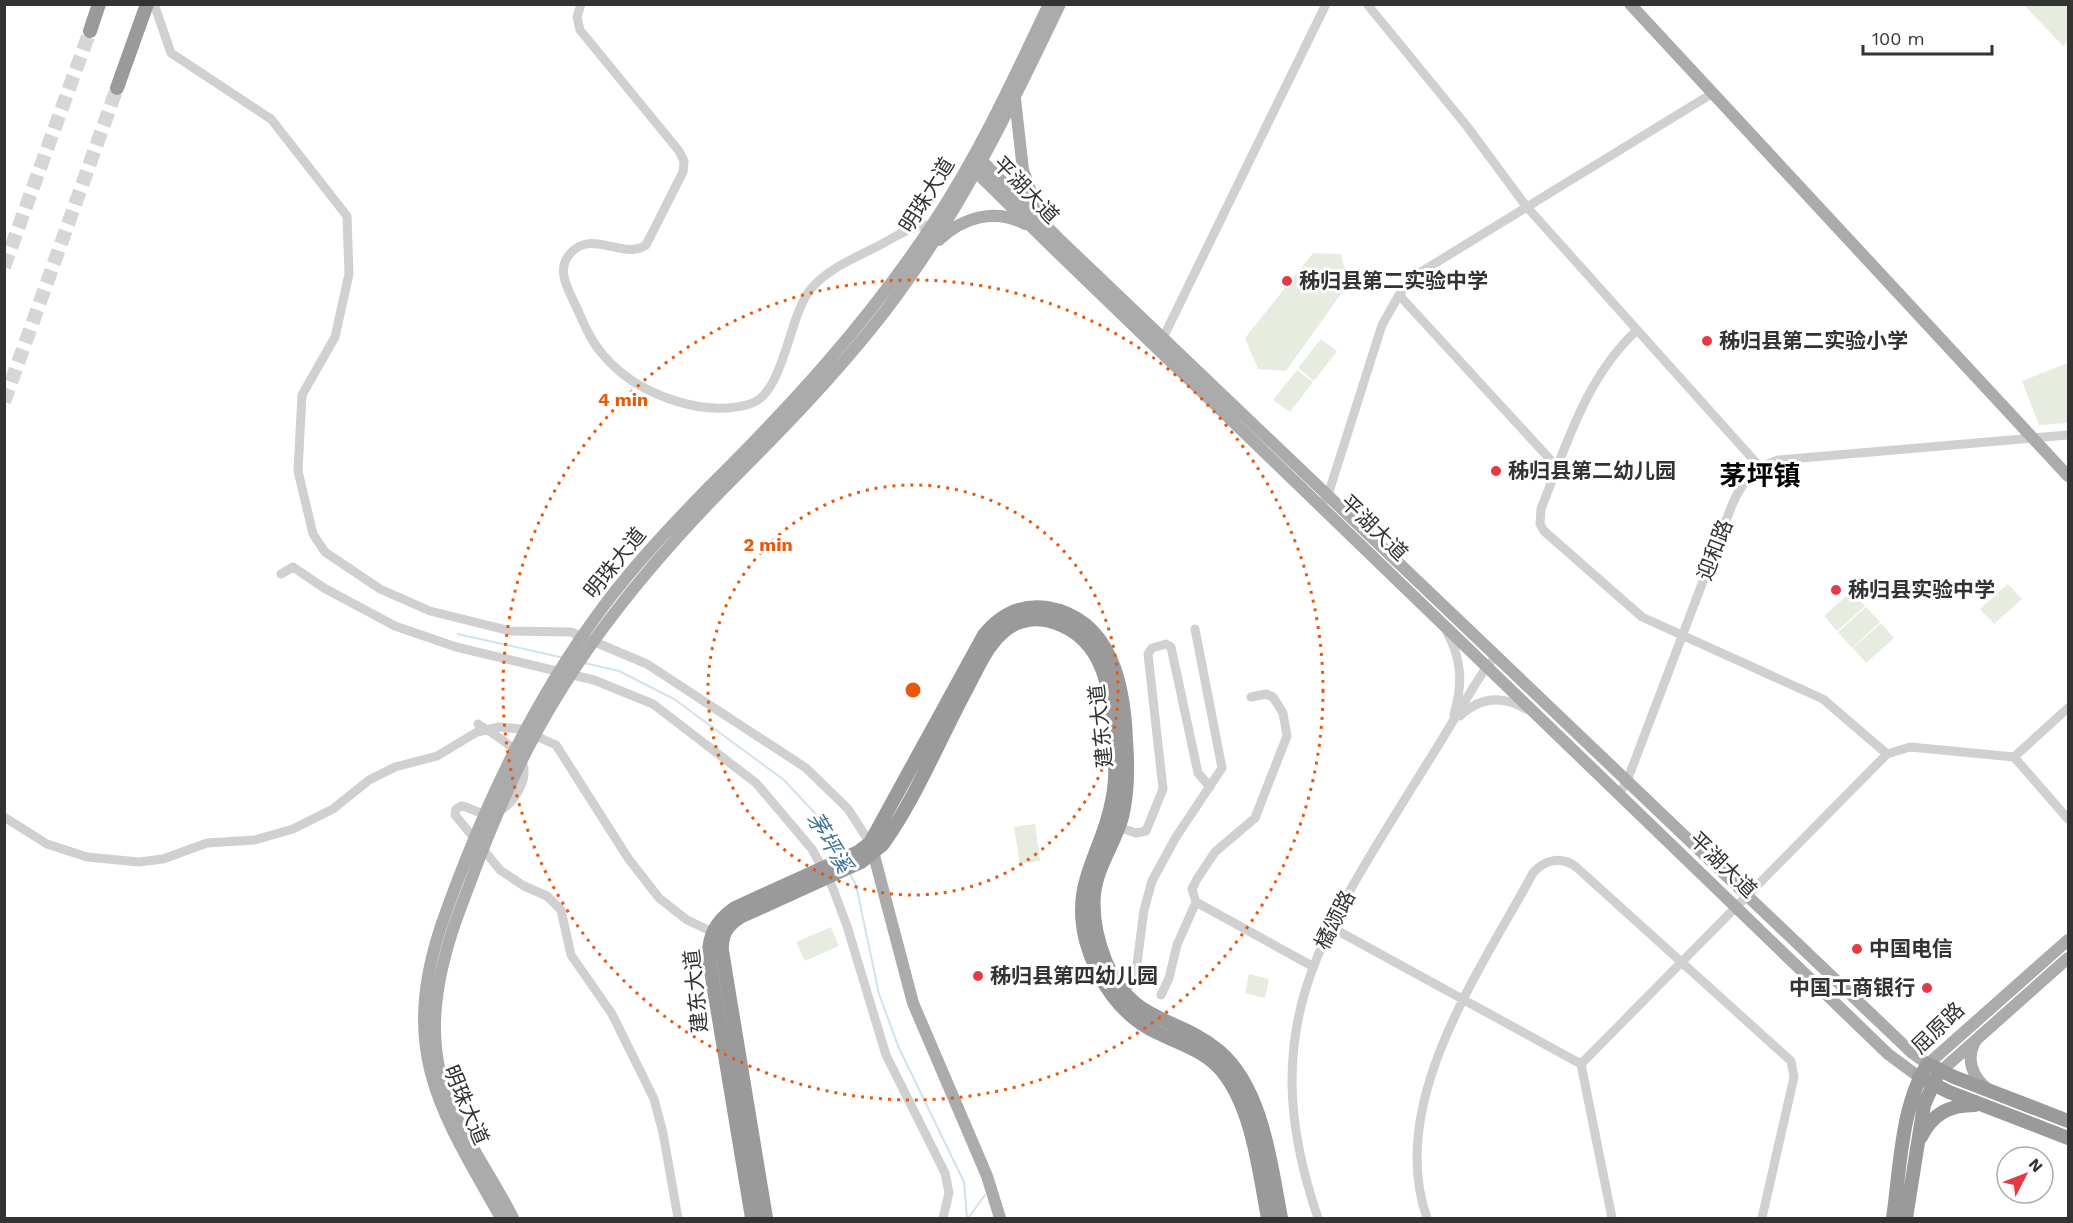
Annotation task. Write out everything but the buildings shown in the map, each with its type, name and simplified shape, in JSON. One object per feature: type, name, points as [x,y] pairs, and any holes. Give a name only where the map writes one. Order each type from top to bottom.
[{"type":"highway","points":[[117,88],[147,4]]},
{"type":"highway","points":[[90,31],[98,8]]},
{"type":"highway","name":"建东大道","points":[[752,1218],[710,959],[718,934],[740,917],[866,852],[889,836],[986,653],[1001,633],[1022,621],[1045,620],[1068,628],[1086,642],[1104,672],[1111,694],[1116,762],[1113,825],[1085,876],[1082,916],[1086,941],[1095,967],[1147,1027],[1201,1053],[1228,1078],[1239,1101],[1257,1154],[1268,1218]]},
{"type":"highway","name":"建东大道","points":[[718,934],[766,1218]]},
{"type":"highway","name":"建东大道","points":[[1121,997],[1152,1016],[1208,1043],[1238,1072],[1250,1096],[1269,1152],[1281,1218]]},
{"type":"highway","name":"屈原路","points":[[1893,1218],[1911,1102],[1935,1067]]},
{"type":"highway","name":"平湖大道","points":[[1935,1067],[2068,1121]]},
{"type":"highway","name":"屈原路","points":[[1906,1218],[1924,1105],[1925,1081]]},
{"type":"highway","name":"平湖大道","points":[[1925,1081],[2068,1138]]},
{"type":"highway","points":[[1917,1151],[1925,1128],[1941,1112],[1964,1105],[1986,1106]]},
{"type":"main road","name":"明珠大道","points":[[713,491],[871,310],[977,164],[1049,4]]},
{"type":"main road","name":"明珠大道","points":[[501,1218],[446,1119],[426,1059],[423,1028],[424,996],[491,798],[549,688],[584,634],[622,582],[848,357],[922,258],[1015,99],[1060,4]]},
{"type":"main road","points":[[1630,4],[2068,476]]},
{"type":"main road","points":[[1015,99],[1019,151],[1026,182],[1035,206],[1055,242]]},
{"type":"main road","name":"平湖大道","points":[[977,164],[1160,343],[1321,506],[1888,1054],[1925,1081]]},
{"type":"main road","points":[[922,258],[951,230],[967,221],[986,216],[1004,217],[1021,222],[1055,242]]},
{"type":"main road","name":"平湖大道","points":[[1160,343],[1328,495],[1899,1041],[1935,1067]]},
{"type":"main road","points":[[866,852],[912,1004],[987,1176],[1000,1218]]},
{"type":"main road","name":"明珠大道","points":[[448,924],[435,1000],[436,1052],[451,1105],[513,1218]]},
{"type":"main road","name":"屈原路","points":[[1935,1067],[2068,940]]},
{"type":"main road","name":"屈原路","points":[[1935,1067],[1981,1034],[2068,958]]},
{"type":"main road","points":[[1981,1034],[1971,1049],[1971,1066],[1979,1081],[1992,1092]]},
{"type":"street","points":[[153,4],[171,53],[271,119],[347,216],[349,274],[335,337],[302,395],[298,471],[313,534],[325,552],[356,576],[430,611],[510,631],[571,632],[647,664],[806,768],[848,809],[866,852]]},
{"type":"street","points":[[581,4],[577,17],[580,30],[679,151],[684,161],[683,172],[646,245],[635,249],[588,243],[576,249],[564,267],[568,290],[595,345],[611,365],[636,383],[673,399],[709,406],[740,406],[759,400],[772,386],[797,314],[817,282],[841,265],[917,226],[932,225]]},
{"type":"street","points":[[1160,343],[1326,4]]},
{"type":"street","points":[[1367,4],[1466,125],[1526,206],[1760,467],[1778,460],[2068,435]]},
{"type":"street","points":[[1321,506],[1328,495],[1378,336],[1399,295],[1426,268],[1713,93]]},
{"type":"street","points":[[1399,295],[1558,468]]},
{"type":"street","points":[[1637,330],[1617,350],[1586,399],[1539,516],[1544,531],[1634,610],[1682,635],[1823,699],[1887,754]]},
{"type":"street","name":"迎和路","points":[[1619,794],[1627,781],[1732,504],[1744,481],[1760,467]]},
{"type":"street","points":[[281,574],[293,567],[324,588],[395,626],[456,647],[594,680],[654,704],[763,789],[829,871],[848,926],[886,1055],[945,1173],[949,1193],[942,1218]]},
{"type":"street","points":[[1441,622],[1453,644],[1461,673],[1457,703],[1447,732]]},
{"type":"street","points":[[1121,997],[1137,974],[1144,910],[1152,881],[1171,845],[1222,768],[1223,759],[1195,629]]},
{"type":"street","points":[[1113,825],[1136,833],[1146,831],[1162,789],[1148,654],[1152,648],[1166,644],[1171,647],[1198,773],[1210,788]]},
{"type":"street","name":"橘颂路","points":[[1318,1218],[1295,1133],[1290,1090],[1293,1047],[1312,966],[1329,926],[1487,666],[1496,656]]},
{"type":"street","points":[[1161,995],[1169,978],[1177,945],[1196,902],[1192,889],[1208,861],[1223,844],[1249,824],[1260,809],[1268,782],[1287,736],[1283,713],[1273,697],[1266,694],[1251,697]]},
{"type":"street","points":[[1447,732],[1466,710],[1489,699],[1517,704],[1544,721]]},
{"type":"street","points":[[2014,757],[2068,708]]},
{"type":"street","points":[[478,724],[506,742],[521,758],[525,771],[522,784],[512,801],[496,812],[483,814],[461,806],[456,809],[455,815],[500,870],[524,886],[548,896],[561,910],[572,955],[612,1014],[654,1099],[663,1133],[678,1218]]},
{"type":"street","points":[[4,817],[46,844],[87,857],[139,862],[163,859],[207,843],[255,840],[293,829],[333,809],[369,780],[395,767],[437,756],[477,732],[499,727],[520,729],[555,745],[648,885],[672,910],[718,934]]},
{"type":"street","points":[[1581,1064],[1887,754],[1910,747],[2014,757],[2068,819]]},
{"type":"street","points":[[1427,1218],[1419,1185],[1417,1152],[1421,1119],[1438,1057],[1464,1000],[1533,873],[1541,864],[1558,860],[1575,866],[1787,1056],[1793,1066],[1794,1077],[1762,1218]]},
{"type":"street","points":[[1196,902],[1312,966]]},
{"type":"street","points":[[1329,926],[1581,1064],[1612,1218]]},
{"type":"shaded area","points":[[2024,5],[2068,5],[2068,41],[2063,46]]},
{"type":"shaded area","points":[[1313,253],[1341,254],[1348,284],[1286,371],[1258,369],[1245,338]]},
{"type":"shaded area","points":[[1321,339],[1337,351],[1314,381],[1298,368]]},
{"type":"shaded area","points":[[2068,363],[2068,423],[2039,425],[2022,381]]},
{"type":"shaded area","points":[[1297,370],[1313,382],[1290,412],[1273,400]]},
{"type":"shaded area","points":[[2008,584],[2022,599],[1994,624],[1980,609]]},
{"type":"shaded area","points":[[1852,591],[1865,606],[1837,631],[1824,616]]},
{"type":"shaded area","points":[[1866,607],[1880,622],[1852,648],[1838,632]]},
{"type":"shaded area","points":[[1881,623],[1894,638],[1866,663],[1853,648]]},
{"type":"shaded area","points":[[1035,824],[1040,861],[1020,864],[1014,827]]},
{"type":"shaded area","points":[[831,927],[839,946],[805,961],[796,942]]},
{"type":"shaded area","points":[[1249,974],[1269,979],[1265,998],[1245,993]]},
{"type":"waterway","name":"茅坪溪","points":[[458,634],[564,658]]},
{"type":"waterway","name":"茅坪溪","points":[[584,663],[619,671],[674,699],[784,780],[823,822],[840,853]]},
{"type":"waterway","name":"茅坪溪","points":[[849,872],[856,885],[879,994],[898,1046],[964,1182],[967,1218]]},
{"type":"waterway","points":[[969,1217],[985,1195]]},
{"type":"tunnel","points":[[4,267],[90,31]]},
{"type":"tunnel","points":[[4,402],[117,88]]},
{"type":"place","name":"秭归县第二实验中学","points":[[1287,281]]},
{"type":"place","name":"秭归县第二实验小学","points":[[1707,341]]},
{"type":"place","name":"秭归县第二幼儿园","points":[[1496,471]]},
{"type":"place","name":"秭归县实验中学","points":[[1836,590]]},
{"type":"place","name":"中国电信","points":[[1857,949]]},
{"type":"place","name":"秭归县第四幼儿园","points":[[978,976]]},
{"type":"place","name":"中国工商银行","points":[[1927,988]]},
{"type":"district","name":"茅坪镇","points":[[1760,476]]}]
